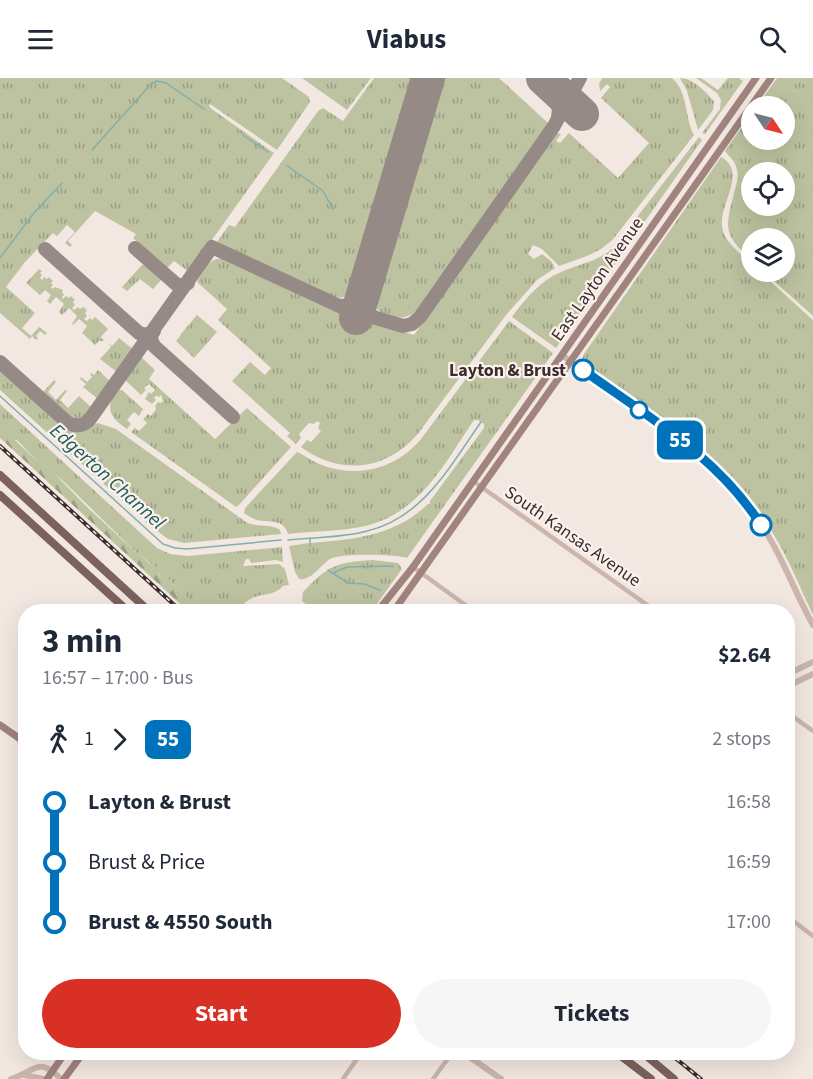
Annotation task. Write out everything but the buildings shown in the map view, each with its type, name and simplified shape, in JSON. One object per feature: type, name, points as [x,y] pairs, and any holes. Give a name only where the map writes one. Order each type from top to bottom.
[{"type":"main road","name":"East Layton Avenue","points":[[383,604],[413,567],[756,78]]},
{"type":"main road","name":"East Layton Avenue","points":[[399,604],[771,78]]},
{"type":"main road","points":[[0,475],[141,604]]},
{"type":"main road","points":[[0,495],[120,604]]},
{"type":"main road","points":[[0,725],[18,737]]},
{"type":"main road","points":[[45,1079],[60,1060]]},
{"type":"main road","points":[[63,1079],[78,1060]]},
{"type":"main road","points":[[626,1060],[652,1079]]},
{"type":"main road","points":[[630,1060],[652,1079]]},
{"type":"main road","points":[[652,1060],[674,1079]]},
{"type":"street","points":[[562,355],[701,456],[722,475],[753,513],[768,537],[813,625]]},
{"type":"street","name":"South Kansas Avenue","points":[[473,481],[646,604]]},
{"type":"street","points":[[413,567],[464,604]]},
{"type":"street","points":[[795,671],[813,662]]},
{"type":"street","points":[[795,683],[813,674]]},
{"type":"street","points":[[795,718],[813,731]]},
{"type":"street","points":[[795,923],[813,936]]},
{"type":"street","points":[[343,1079],[356,1060]]},
{"type":"street","points":[[433,1079],[447,1060]]},
{"type":"street","points":[[474,1060],[501,1079]]},
{"type":"street","points":[[11,1079],[42,1066],[63,1079]]},
{"type":"street","points":[[24,1075],[45,1079]]},
{"type":"green space","points":[[0,78],[282,78],[309,97],[310,102],[277,150],[210,104],[213,110],[274,153],[189,272],[174,261],[167,268],[133,238],[136,234],[95,211],[68,241],[72,245],[70,247],[65,243],[75,232],[67,225],[57,236],[53,233],[25,262],[6,287],[35,313],[22,328],[31,336],[39,327],[47,333],[45,335],[40,331],[36,340],[32,336],[30,339],[0,313]]},
{"type":"green space","points":[[302,78],[371,78],[347,110]]},
{"type":"green space","points":[[374,78],[415,78],[349,295],[341,298],[333,296],[217,242],[229,225],[235,227],[318,111],[323,108],[343,121]]},
{"type":"green space","points":[[440,78],[499,78],[548,123],[416,311],[405,317],[391,317],[379,311],[374,300]]},
{"type":"green space","points":[[602,78],[672,78],[684,98],[694,135],[608,244],[588,255],[559,266],[542,249],[533,245],[528,254],[534,259],[542,254],[551,261],[555,268],[537,280],[506,315],[408,444],[380,461],[364,465],[333,463],[301,447],[307,440],[311,442],[321,431],[318,428],[320,423],[317,421],[314,424],[309,423],[299,434],[301,438],[296,444],[287,436],[290,433],[232,381],[250,362],[265,375],[271,368],[218,320],[227,309],[197,282],[211,262],[224,259],[341,313],[414,335],[557,133],[561,134],[556,141],[560,143],[569,133],[618,178],[649,143],[601,98],[610,87],[607,84],[600,91],[599,84]]},
{"type":"green space","points":[[680,78],[695,83],[714,101],[713,110],[698,130],[687,91]]},
{"type":"green space","points":[[696,78],[701,78],[718,90],[728,78],[739,78],[743,81],[705,134],[702,133],[720,109],[721,100],[717,93]]},
{"type":"green space","points":[[777,78],[813,78],[813,316],[775,282],[795,282],[795,228],[741,228],[741,249],[731,237],[728,223],[738,173],[734,161],[725,151],[741,128],[741,150],[795,150],[795,96],[764,96]]},
{"type":"green space","points":[[699,137],[702,140],[556,348],[512,317],[528,297],[547,280],[561,272],[594,260],[613,248]]},
{"type":"green space","points":[[721,157],[729,164],[732,172],[730,191],[723,212],[723,231],[741,254],[741,282],[771,282],[813,320],[813,615],[779,543],[747,497],[727,475],[683,436],[587,367],[582,360]]},
{"type":"green space","points":[[142,265],[146,265],[161,280],[153,289],[140,279],[127,291],[122,287]]},
{"type":"green space","points":[[39,269],[42,271],[40,278],[42,280],[44,277],[47,279],[49,277],[53,281],[52,289],[55,287],[63,290],[63,299],[71,296],[75,300],[72,308],[74,310],[83,307],[87,310],[85,313],[87,316],[84,319],[87,321],[95,317],[108,329],[101,337],[104,341],[99,341],[95,345],[82,333],[87,326],[79,319],[72,324],[77,316],[69,308],[62,315],[59,312],[64,304],[56,297],[50,304],[47,301],[51,295],[45,290],[40,295],[26,283]]},
{"type":"green space","points":[[197,315],[217,332],[194,358],[176,341],[180,336],[182,337],[180,335]]},
{"type":"green space","points":[[509,321],[553,353],[407,558],[368,555],[336,557],[326,562],[308,578],[299,579],[289,546],[309,543],[311,545],[311,543],[374,534],[415,515],[430,504],[484,428],[484,424],[474,420],[428,486],[398,512],[381,521],[351,529],[288,534],[283,525],[257,520],[244,513],[245,508],[297,452],[322,465],[349,471],[376,468],[400,457],[421,439]]},
{"type":"green space","points":[[119,338],[134,350],[117,372],[100,359],[111,347],[108,343],[112,346]]},
{"type":"green space","points":[[141,357],[155,370],[149,379],[215,439],[247,408],[291,447],[238,506],[236,507],[131,432],[135,428],[139,431],[147,423],[143,419],[148,414],[151,416],[158,402],[163,401],[161,395],[154,398],[156,400],[152,404],[145,399],[149,392],[151,394],[155,390],[149,384],[141,395],[126,381]]},
{"type":"green space","points":[[0,367],[69,428],[80,430],[98,423],[116,429],[246,522],[276,528],[281,534],[184,543],[168,539],[147,523],[0,390]]},
{"type":"green space","points":[[98,370],[111,382],[98,399],[83,387],[86,384],[80,379],[81,377],[87,382],[92,377],[90,374],[94,375]]},
{"type":"green space","points":[[54,380],[56,382],[48,392],[56,400],[65,390],[67,391],[60,400],[68,408],[79,396],[92,408],[86,415],[73,419],[61,412],[44,395],[43,392]]},
{"type":"green space","points":[[117,390],[122,390],[143,409],[139,416],[134,412],[127,420],[131,424],[127,429],[116,420],[111,411],[111,402]]},
{"type":"green space","points":[[0,404],[157,548],[170,554],[188,556],[282,547],[283,562],[276,560],[251,563],[249,559],[246,559],[243,566],[279,564],[285,569],[289,585],[252,598],[243,604],[195,604],[170,580],[160,577],[153,565],[140,556],[62,480],[36,460],[0,426]]},
{"type":"green space","points":[[0,426],[36,460],[52,471],[140,556],[158,569],[160,577],[170,580],[195,604],[180,604],[0,438]]},
{"type":"green space","points":[[372,560],[398,563],[402,569],[377,604],[306,604],[302,601],[303,592],[319,576],[333,567],[350,562]]},
{"type":"waterway","points":[[92,150],[151,84],[157,81],[166,83],[204,109]]},
{"type":"waterway","points":[[243,135],[268,152]]},
{"type":"waterway","points":[[286,165],[323,191],[333,209]]},
{"type":"waterway","points":[[0,258],[33,214],[62,183]]},
{"type":"waterway","name":"Edgerton Channel","points":[[0,396],[163,544],[187,549],[281,540]]},
{"type":"waterway","name":"Edgerton Channel","points":[[288,540],[367,531],[404,515],[433,488],[481,422]]},
{"type":"waterway","points":[[310,538],[310,546]]},
{"type":"waterway","points":[[333,573],[347,567],[393,566]]},
{"type":"waterway","points":[[328,570],[348,583],[364,584],[380,590]]},
{"type":"taxiway","points":[[542,78],[556,96],[558,118]]},
{"type":"taxiway","points":[[0,362],[68,423],[74,425],[85,423],[212,247],[346,309],[403,326],[412,324],[420,317],[554,126],[580,78]]},
{"type":"taxiway","points":[[135,248],[176,284],[182,286],[188,283]]},
{"type":"taxiway","points":[[45,249],[139,333],[146,335],[154,331]]},
{"type":"taxiway","points":[[340,306],[352,305],[362,297],[365,308],[373,317]]},
{"type":"taxiway","points":[[152,333],[151,339],[154,346],[233,417]]},
{"type":"runway","points":[[356,318],[428,78]]},
{"type":"runway","points":[[543,78],[582,114]]},
{"type":"railway","points":[[0,446],[173,604]]},
{"type":"railway","points":[[678,1060],[701,1079]]},
{"type":"bus line","name":"55","points":[[583,370],[709,462],[741,497],[761,525]]},
{"type":"place","name":"Layton & Brust","points":[[583,370]]}]
